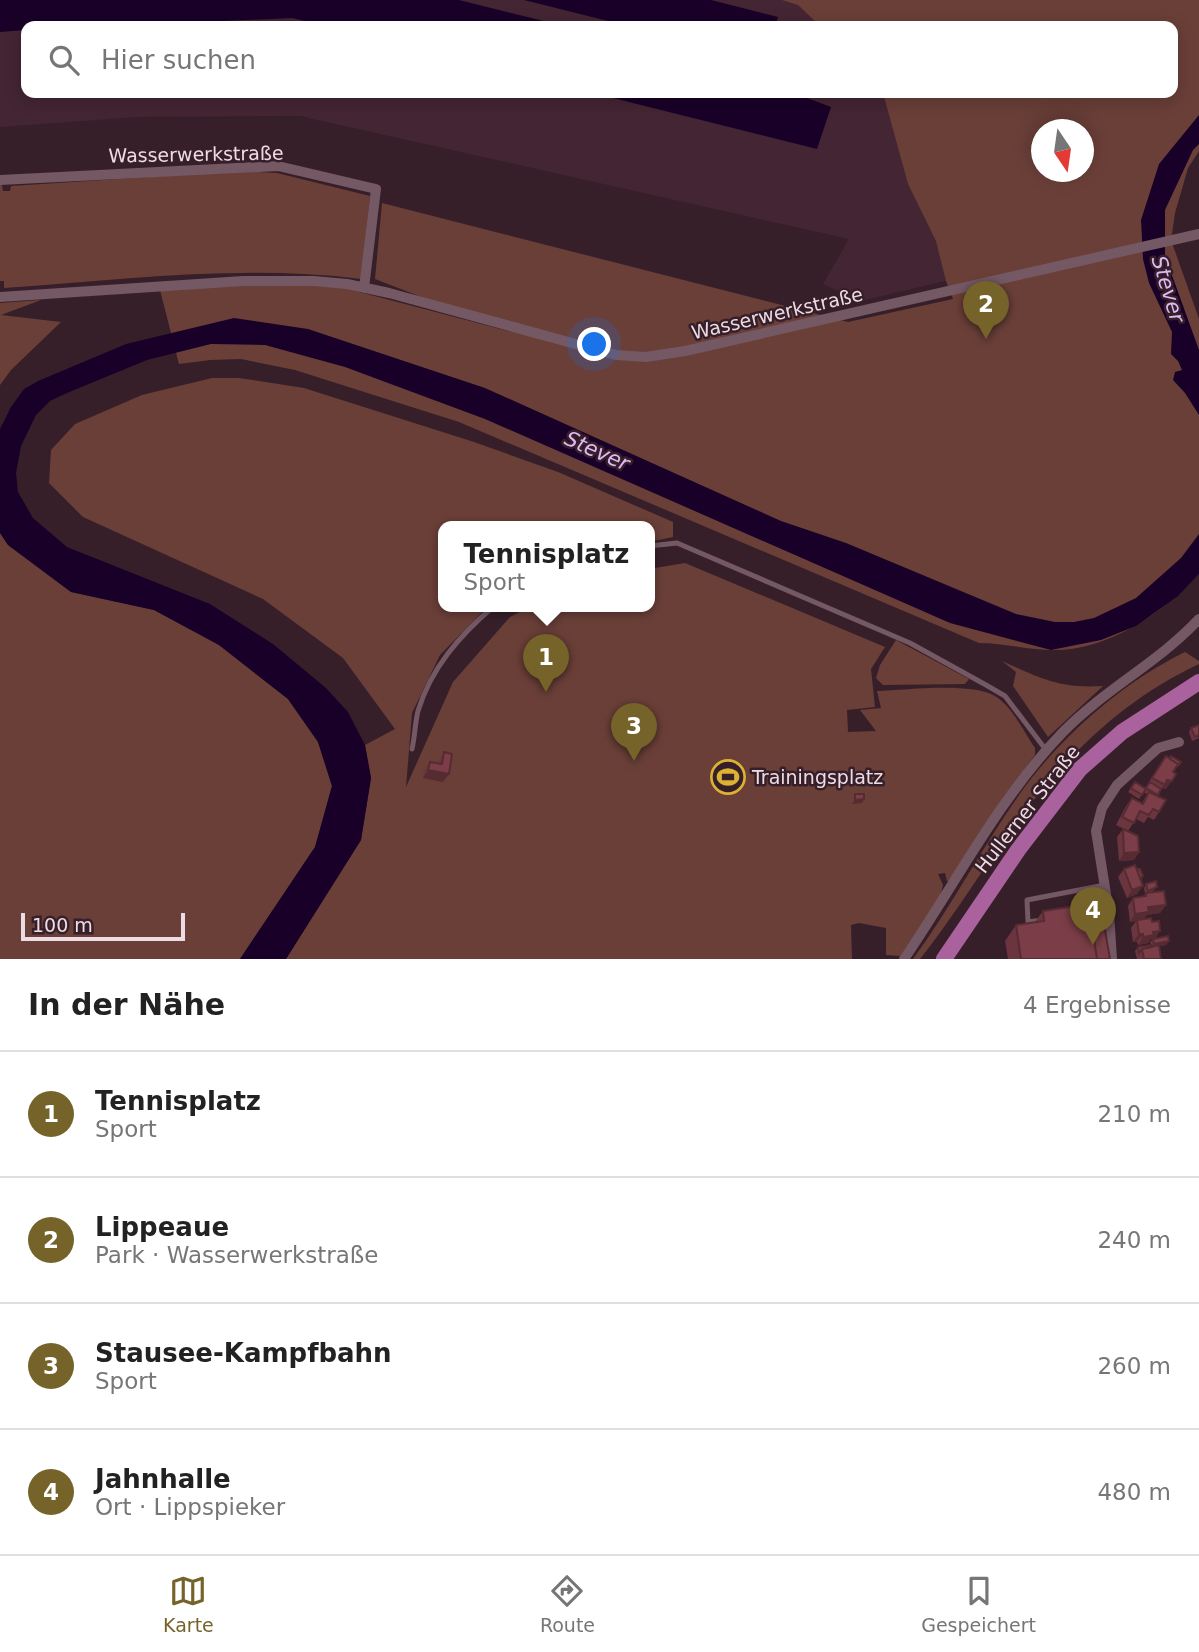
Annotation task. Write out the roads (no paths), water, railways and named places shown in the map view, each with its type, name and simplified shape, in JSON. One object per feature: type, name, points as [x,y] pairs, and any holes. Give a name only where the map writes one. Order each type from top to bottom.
[{"type":"main road","name":"Hullerner Straße","points":[[944,959],[1018,849],[1080,769],[1122,732],[1199,682]]},
{"type":"street","name":"Wasserwerkstraße","points":[[0,180],[278,166],[376,190],[364,288]]},
{"type":"street","name":"Wasserwerkstraße","points":[[0,297],[270,281],[314,281],[364,288],[602,353],[646,357],[673,354],[1199,234]]},
{"type":"street","points":[[904,959],[1007,799],[1046,750],[1107,692],[1181,639],[1199,619]]},
{"type":"street","points":[[1112,959],[1109,913],[1096,831],[1102,808],[1117,785],[1158,748],[1179,742]]},
{"type":"lane","points":[[655,545],[677,543],[910,643],[1005,696],[1046,750]]},
{"type":"lane","points":[[412,748],[418,713],[441,662],[488,612]]},
{"type":"lane","points":[[1055,919],[1028,922],[1027,900],[1105,885]]},
{"type":"lane","points":[[1096,914],[1109,913]]},
{"type":"water","points":[[0,0],[459,0],[544,21],[305,21],[292,18],[225,21],[21,21],[21,30],[0,32]]},
{"type":"water","points":[[524,0],[711,0],[778,17],[777,21],[608,21]]},
{"type":"water","points":[[613,98],[807,98],[831,107],[817,149]]},
{"type":"water","name":"Stever","points":[[1199,115],[1199,144],[1193,150],[1165,210],[1165,256],[1199,350],[1199,415],[1173,380],[1175,372],[1182,370],[1171,354],[1172,332],[1149,283],[1143,259],[1141,220],[1159,164]]},
{"type":"water","name":"Stever","points":[[234,318],[308,329],[485,388],[781,521],[846,543],[1016,614],[1055,622],[1094,618],[1136,598],[1181,558],[1199,534],[1199,574],[1178,596],[1136,626],[1101,640],[1051,650],[950,623],[485,419],[345,367],[265,345],[211,344],[147,360],[50,401],[36,415],[21,446],[16,473],[18,492],[33,518],[67,547],[210,604],[273,644],[326,688],[348,712],[365,745],[371,778],[361,840],[286,959],[240,959],[315,847],[332,786],[318,742],[288,699],[219,645],[154,610],[71,592],[8,545],[0,533],[0,429],[24,389],[126,344]]},
{"type":"place","name":"Lippeaue","points":[[986,339]]},
{"type":"place","name":"Tennisplatz","points":[[546,692]]},
{"type":"place","name":"Stausee-Kampfbahn","points":[[634,761]]},
{"type":"place","name":"Trainingsplatz","points":[[728,777]]},
{"type":"place","name":"Jahnhalle","points":[[1093,945]]}]
